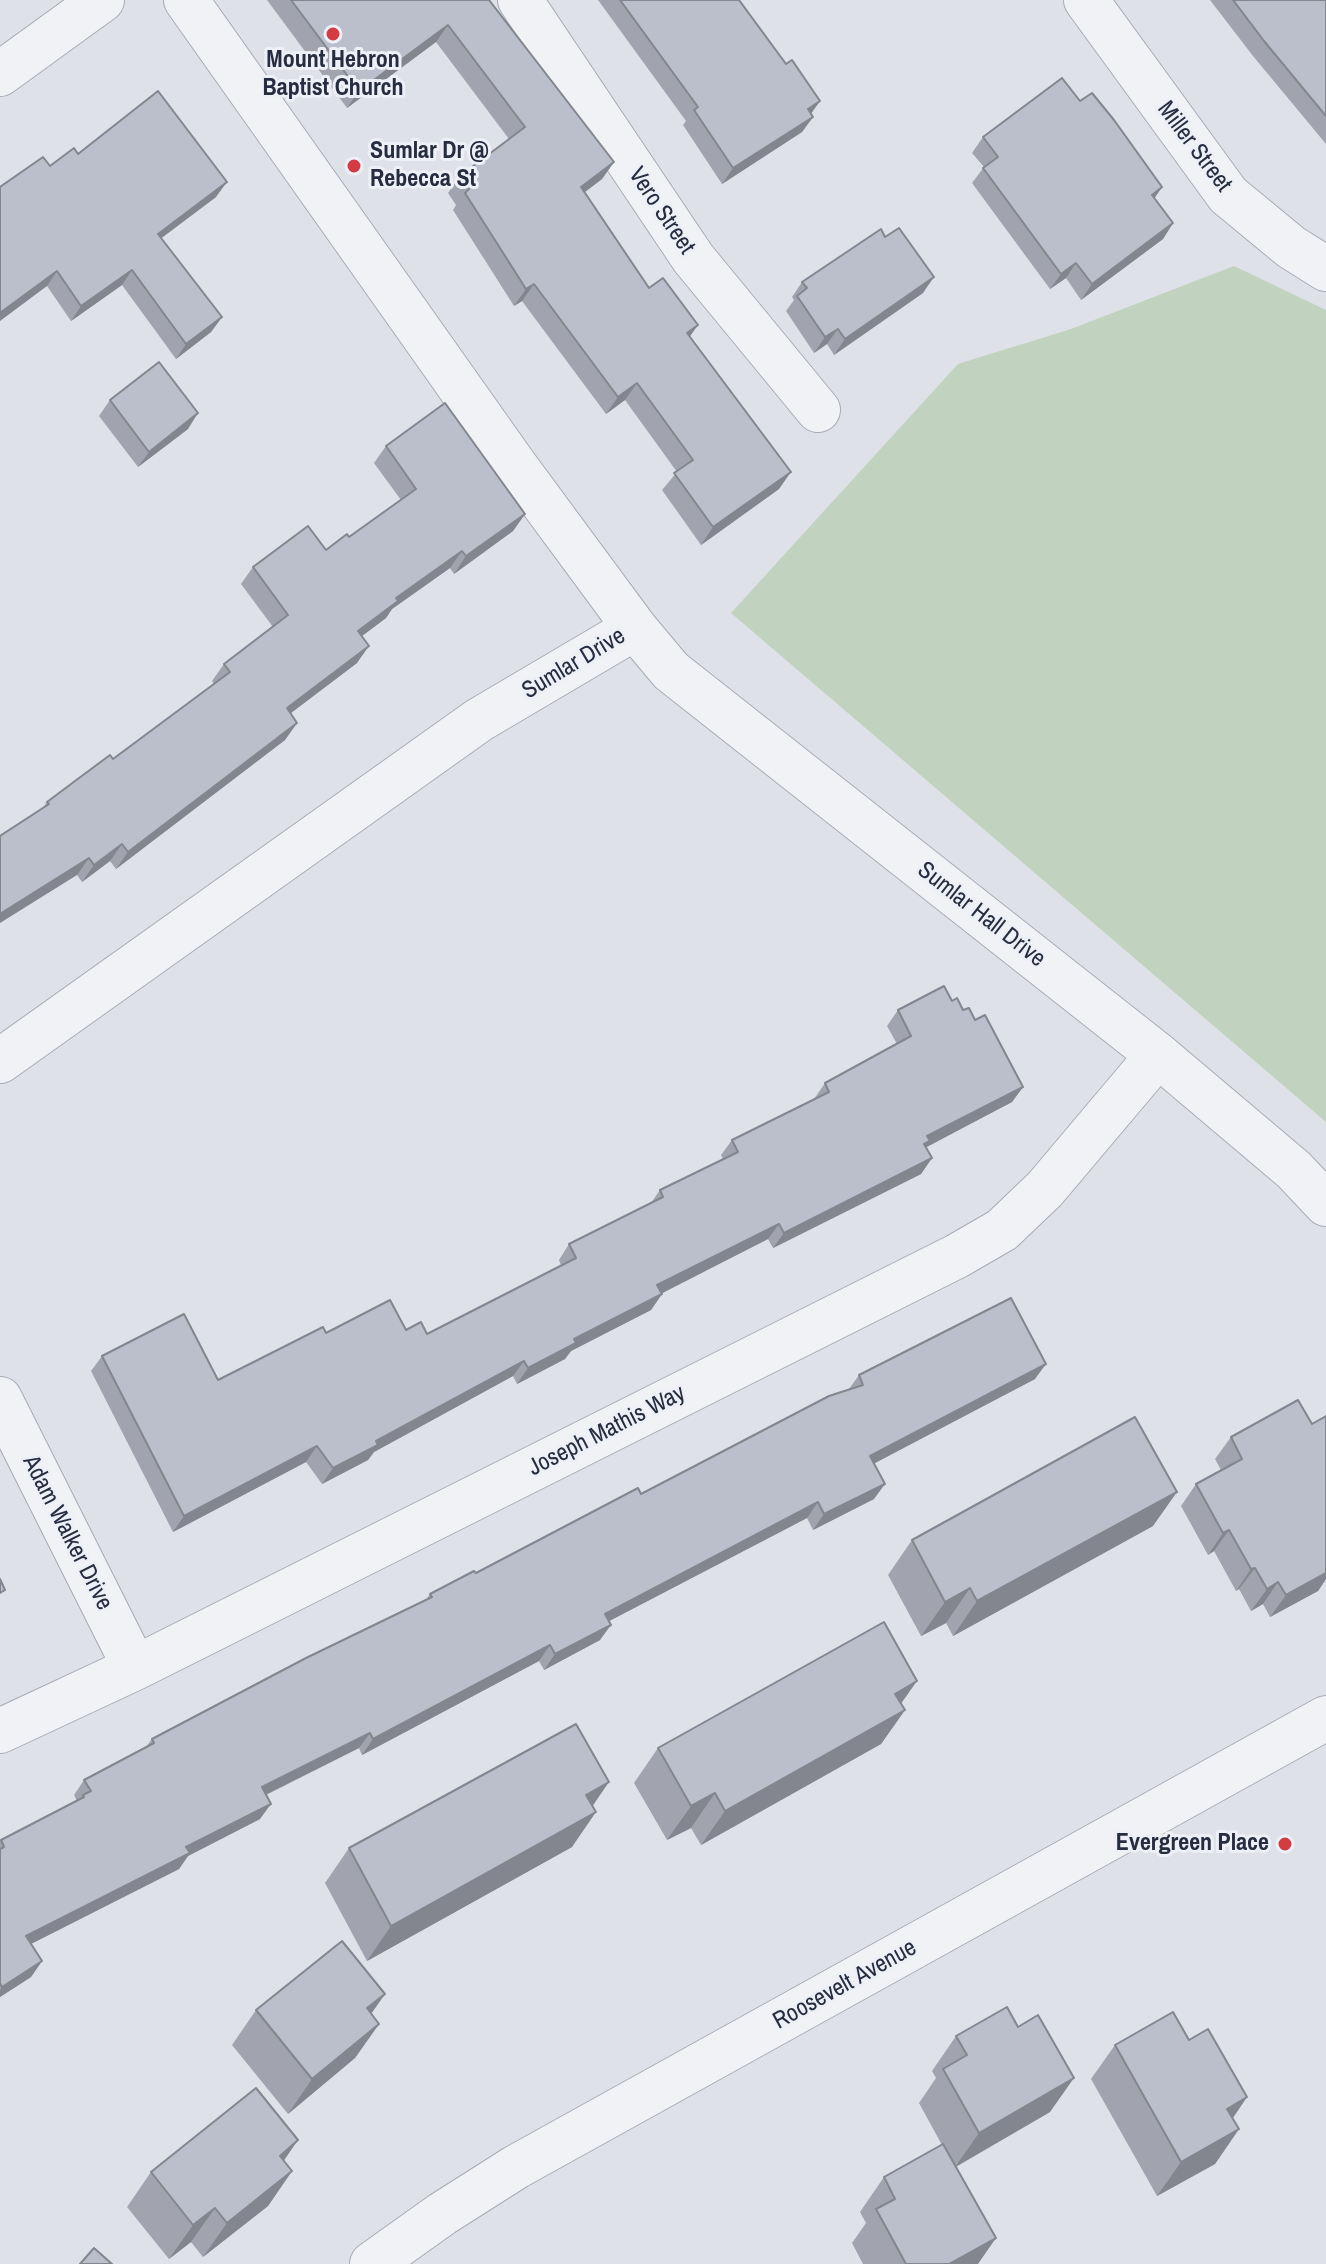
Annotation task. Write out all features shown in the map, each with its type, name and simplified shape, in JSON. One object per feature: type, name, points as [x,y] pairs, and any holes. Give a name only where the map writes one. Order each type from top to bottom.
[{"type":"street","points":[[0,74],[102,0]]},
{"type":"street","name":"Sumlar Drive","points":[[0,1061],[479,720],[635,628],[514,464],[186,0]]},
{"type":"street","name":"Vero Street","points":[[520,0],[693,258],[818,410]]},
{"type":"street","name":"Miller Street","points":[[1086,0],[1228,195],[1291,247],[1326,269]]},
{"type":"street","name":"Sumlar Hall Drive","points":[[635,628],[671,671],[1158,1055],[1294,1170],[1326,1204]]},
{"type":"street","name":"Joseph Mathis Way","points":[[0,1731],[135,1668],[957,1256],[1002,1230],[1045,1189],[1158,1055]]},
{"type":"street","name":"Adam Walker Drive","points":[[0,1399],[135,1668]]},
{"type":"street","name":"Roosevelt Avenue","points":[[372,2264],[516,2167],[1326,1718]]},
{"type":"green space","points":[[1234,266],[1326,310],[1326,1122],[731,613],[958,364],[1071,329]]},
{"type":"building","points":[[291,0],[489,0],[614,162],[581,187],[649,288],[663,278],[698,325],[687,333],[791,472],[713,527],[674,473],[693,460],[637,383],[618,397],[534,284],[526,289],[465,193],[469,189],[460,176],[525,127],[448,25],[359,91]]},
{"type":"building","points":[[620,0],[739,0],[786,64],[792,60],[820,101],[808,109],[813,117],[733,168],[694,110],[698,107]]},
{"type":"building","points":[[1233,0],[1326,0],[1326,116],[1264,41]]},
{"type":"building","points":[[1062,78],[1080,101],[1092,93],[1114,120],[1162,187],[1152,195],[1173,223],[1092,284],[1076,263],[1061,274],[983,168],[998,157],[983,137]]},
{"type":"building","points":[[158,91],[227,182],[158,234],[222,317],[186,344],[132,270],[81,306],[57,271],[0,313],[0,187],[43,157],[50,166],[74,148],[78,154]]},
{"type":"building","points":[[899,228],[934,277],[845,339],[838,329],[825,337],[797,296],[807,288],[802,282],[881,229],[885,237]]},
{"type":"building","points":[[159,362],[198,413],[149,452],[110,400]]},
{"type":"building","points":[[445,403],[525,514],[466,556],[462,551],[396,598],[398,601],[358,631],[369,646],[287,708],[297,723],[128,852],[122,844],[94,865],[89,858],[0,914],[0,836],[49,804],[47,802],[110,755],[113,759],[230,672],[224,664],[288,615],[253,567],[308,526],[326,550],[416,489],[386,446]]},
{"type":"building","points":[[944,986],[952,1001],[957,998],[963,1010],[969,1008],[975,1020],[985,1015],[1023,1087],[927,1136],[930,1141],[924,1144],[932,1158],[784,1233],[779,1224],[657,1285],[662,1294],[574,1339],[576,1343],[528,1368],[524,1361],[376,1441],[378,1445],[333,1468],[317,1446],[184,1516],[102,1356],[184,1314],[218,1380],[323,1327],[326,1333],[390,1300],[406,1330],[421,1322],[427,1334],[576,1258],[569,1244],[663,1197],[660,1190],[738,1152],[732,1140],[829,1092],[825,1083],[911,1036],[898,1010]]},
{"type":"building","points":[[1011,1298],[1046,1364],[870,1456],[885,1484],[824,1514],[818,1502],[605,1614],[611,1625],[555,1654],[550,1645],[373,1739],[370,1733],[262,1787],[271,1804],[186,1847],[190,1853],[26,1936],[42,1961],[2,1987],[0,1849],[4,1847],[1,1840],[84,1797],[91,1791],[84,1780],[154,1743],[152,1739],[306,1658],[432,1597],[430,1594],[474,1571],[476,1573],[638,1488],[641,1494],[829,1396],[863,1385],[859,1375]]},
{"type":"building","points":[[1298,1400],[1312,1424],[1326,1416],[1326,1573],[1286,1595],[1278,1582],[1267,1589],[1255,1568],[1251,1569],[1229,1530],[1223,1533],[1196,1484],[1242,1459],[1231,1437]]},
{"type":"building","points":[[1135,1417],[1177,1492],[977,1601],[970,1588],[945,1602],[912,1540]]},
{"type":"building","points":[[884,1622],[917,1681],[895,1694],[905,1710],[725,1811],[715,1793],[691,1806],[658,1748]]},
{"type":"building","points":[[576,1724],[609,1782],[586,1795],[596,1812],[391,1926],[349,1848]]},
{"type":"building","points":[[342,1941],[385,1994],[367,2008],[379,2024],[312,2079],[256,2010]]},
{"type":"building","points":[[1007,2007],[1018,2027],[1038,2015],[1074,2078],[979,2133],[943,2069],[967,2055],[956,2036]]},
{"type":"building","points":[[1173,2012],[1189,2040],[1208,2029],[1247,2097],[1227,2109],[1239,2129],[1181,2162],[1115,2045]]},
{"type":"building","points":[[256,2088],[298,2140],[280,2156],[292,2171],[227,2223],[215,2208],[193,2225],[151,2172]]},
{"type":"building","points":[[943,2144],[996,2238],[949,2264],[906,2264],[876,2209],[895,2199],[884,2177]]},
{"type":"building","points":[[94,2248],[112,2264],[80,2264]]},
{"type":"place","name":"Mount Hebron Baptist Church","points":[[333,34]]},
{"type":"place","name":"Sumlar Dr @ Rebecca St","points":[[354,166]]},
{"type":"place","name":"Evergreen Place","points":[[1285,1844]]}]
